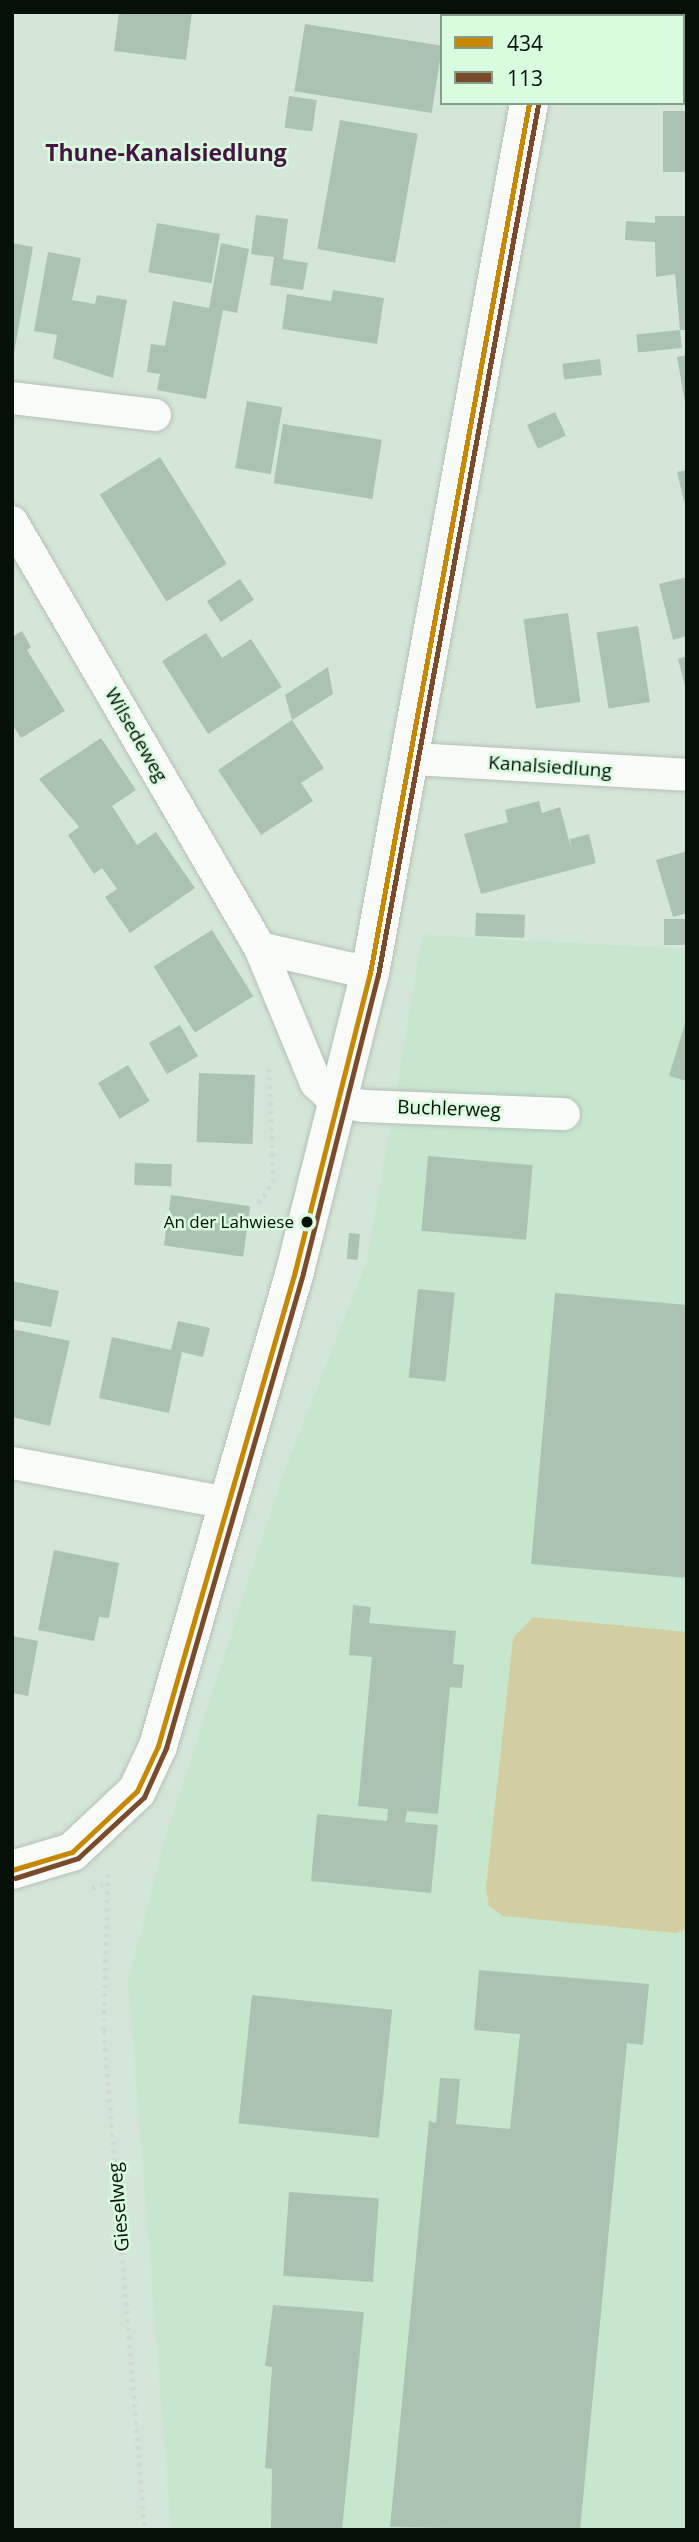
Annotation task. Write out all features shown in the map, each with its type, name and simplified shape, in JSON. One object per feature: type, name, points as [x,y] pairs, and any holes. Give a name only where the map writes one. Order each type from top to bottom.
[{"type":"street","points":[[12,1870],[72,1852],[137,1791],[158,1746],[304,1240],[335,1101],[370,973],[413,759],[503,225],[529,105]]},
{"type":"street","points":[[12,398],[155,415]]},
{"type":"street","name":"Wilsedeweg","points":[[12,522],[260,948],[316,1083],[335,1101]]},
{"type":"street","name":"Kanalsiedlung","points":[[413,759],[687,775]]},
{"type":"street","points":[[260,948],[370,973]]},
{"type":"street","name":"Buchlerweg","points":[[335,1101],[564,1114]]},
{"type":"street","points":[[12,1463],[228,1503]]},
{"type":"path","points":[[258,1203],[273,1182],[268,1059]]},
{"type":"path","name":"Gieselweg","points":[[108,1883],[104,2031],[145,2530]]},
{"type":"shaded area","points":[[422,935],[687,949],[687,2530],[171,2530],[128,1981],[163,1845],[281,1479],[367,1261]]},
{"type":"shaded area","points":[[533,1617],[687,1632],[687,1929],[676,1933],[503,1916],[489,1906],[486,1888],[513,1638]]},
{"type":"building","points":[[119,12],[192,12],[186,60],[114,51]]},
{"type":"building","points":[[305,24],[440,45],[432,113],[294,91]]},
{"type":"building","points":[[289,96],[317,100],[312,132],[285,128]]},
{"type":"building","points":[[663,111],[687,111],[687,172],[663,172]]},
{"type":"building","points":[[340,120],[418,134],[395,263],[317,249]]},
{"type":"building","points":[[256,215],[288,219],[283,259],[308,263],[303,290],[270,285],[274,257],[251,254]]},
{"type":"building","points":[[655,216],[687,216],[687,330],[680,330],[675,274],[656,277],[655,242],[625,240],[626,221],[655,223]]},
{"type":"building","points":[[157,223],[220,234],[211,283],[148,272]]},
{"type":"building","points":[[12,243],[33,247],[14,353],[12,353]]},
{"type":"building","points":[[221,243],[249,249],[237,313],[223,310],[206,399],[157,390],[160,374],[147,372],[151,344],[165,346],[173,301],[209,308]]},
{"type":"building","points":[[48,252],[81,258],[72,300],[95,304],[97,295],[127,300],[113,378],[53,358],[57,335],[34,331]]},
{"type":"building","points":[[333,290],[384,298],[377,344],[282,329],[287,294],[331,301]]},
{"type":"building","points":[[680,330],[682,348],[638,353],[636,335]]},
{"type":"building","points":[[687,355],[687,401],[685,402],[677,357]]},
{"type":"building","points":[[600,359],[602,375],[564,380],[562,364]]},
{"type":"building","points":[[247,401],[282,407],[271,474],[235,468]]},
{"type":"building","points":[[555,412],[566,436],[538,449],[527,425]]},
{"type":"building","points":[[283,424],[382,440],[372,499],[274,483]]},
{"type":"building","points":[[160,457],[227,564],[167,601],[100,495]]},
{"type":"building","points":[[687,470],[687,501],[684,501],[677,472]]},
{"type":"building","points":[[687,577],[687,636],[673,640],[659,584]]},
{"type":"building","points":[[240,579],[254,600],[221,622],[207,601]]},
{"type":"building","points":[[568,613],[581,702],[536,708],[523,619]]},
{"type":"building","points":[[638,626],[650,702],[609,709],[597,633]]},
{"type":"building","points":[[22,631],[31,647],[27,650],[65,711],[21,738],[12,724],[12,637]]},
{"type":"building","points":[[206,633],[222,658],[251,639],[282,687],[208,734],[162,661]]},
{"type":"building","points":[[687,656],[687,689],[686,689],[678,659]]},
{"type":"building","points":[[328,667],[333,694],[292,720],[285,695]]},
{"type":"building","points":[[292,720],[324,768],[301,783],[313,801],[261,835],[218,770]]},
{"type":"building","points":[[101,738],[136,790],[112,806],[137,845],[156,832],[195,888],[130,933],[105,897],[117,889],[102,868],[94,874],[68,835],[79,827],[39,779]]},
{"type":"building","points":[[539,801],[542,813],[560,807],[571,848],[570,839],[589,834],[596,863],[481,894],[464,834],[508,822],[505,810]]},
{"type":"building","points":[[687,851],[687,913],[673,917],[656,860]]},
{"type":"building","points":[[476,913],[525,915],[524,938],[475,936]]},
{"type":"building","points":[[664,919],[687,919],[687,945],[664,945]]},
{"type":"building","points":[[212,930],[253,996],[195,1033],[153,967]]},
{"type":"building","points":[[687,1020],[687,1081],[669,1076]]},
{"type":"building","points":[[180,1025],[198,1056],[167,1074],[149,1043]]},
{"type":"building","points":[[128,1065],[150,1101],[120,1119],[98,1083]]},
{"type":"building","points":[[199,1073],[255,1075],[253,1144],[197,1142]]},
{"type":"building","points":[[428,1156],[533,1165],[526,1240],[421,1231]]},
{"type":"building","points":[[135,1163],[172,1164],[171,1186],[134,1185]]},
{"type":"building","points":[[171,1195],[250,1206],[243,1257],[164,1246]]},
{"type":"building","points":[[349,1233],[360,1234],[358,1260],[347,1259]]},
{"type":"building","points":[[12,1281],[59,1291],[51,1327],[12,1320]]},
{"type":"building","points":[[418,1289],[455,1293],[445,1381],[409,1378]]},
{"type":"building","points":[[555,1293],[687,1305],[687,1578],[531,1564]]},
{"type":"building","points":[[178,1321],[210,1328],[203,1357],[182,1352],[169,1413],[99,1398],[112,1337],[171,1350]]},
{"type":"building","points":[[12,1329],[70,1341],[50,1426],[12,1417]]},
{"type":"building","points":[[54,1550],[119,1563],[109,1618],[99,1617],[94,1641],[38,1630]]},
{"type":"building","points":[[353,1605],[371,1607],[369,1623],[456,1631],[453,1664],[464,1665],[462,1688],[450,1687],[438,1814],[407,1811],[405,1822],[438,1825],[431,1893],[311,1881],[317,1814],[387,1821],[388,1809],[358,1806],[372,1657],[349,1655]]},
{"type":"building","points":[[12,1636],[38,1641],[28,1696],[12,1693]]},
{"type":"building","points":[[479,1970],[649,1984],[643,2045],[627,2043],[580,2530],[390,2527],[429,2121],[436,2123],[440,2078],[460,2079],[456,2124],[510,2129],[520,2034],[474,2030]]},
{"type":"building","points":[[252,1995],[392,2010],[379,2138],[239,2123]]},
{"type":"building","points":[[289,2192],[379,2198],[373,2282],[283,2276]]},
{"type":"building","points":[[273,2305],[364,2312],[342,2530],[271,2530],[272,2469],[265,2468],[272,2367],[265,2366]]},
{"type":"transit line","name":"434","points":[[12,1870],[72,1852],[137,1791],[158,1746],[295,1271],[370,973],[529,105]]},
{"type":"transit line","name":"113","points":[[15,1878],[78,1858],[144,1797],[166,1748],[303,1273],[378,975],[538,105]]},
{"type":"place","name":"An der Lahwiese","points":[[307,1222]]},
{"type":"district","name":"Thune-Kanalsiedlung","points":[[166,152]]}]
